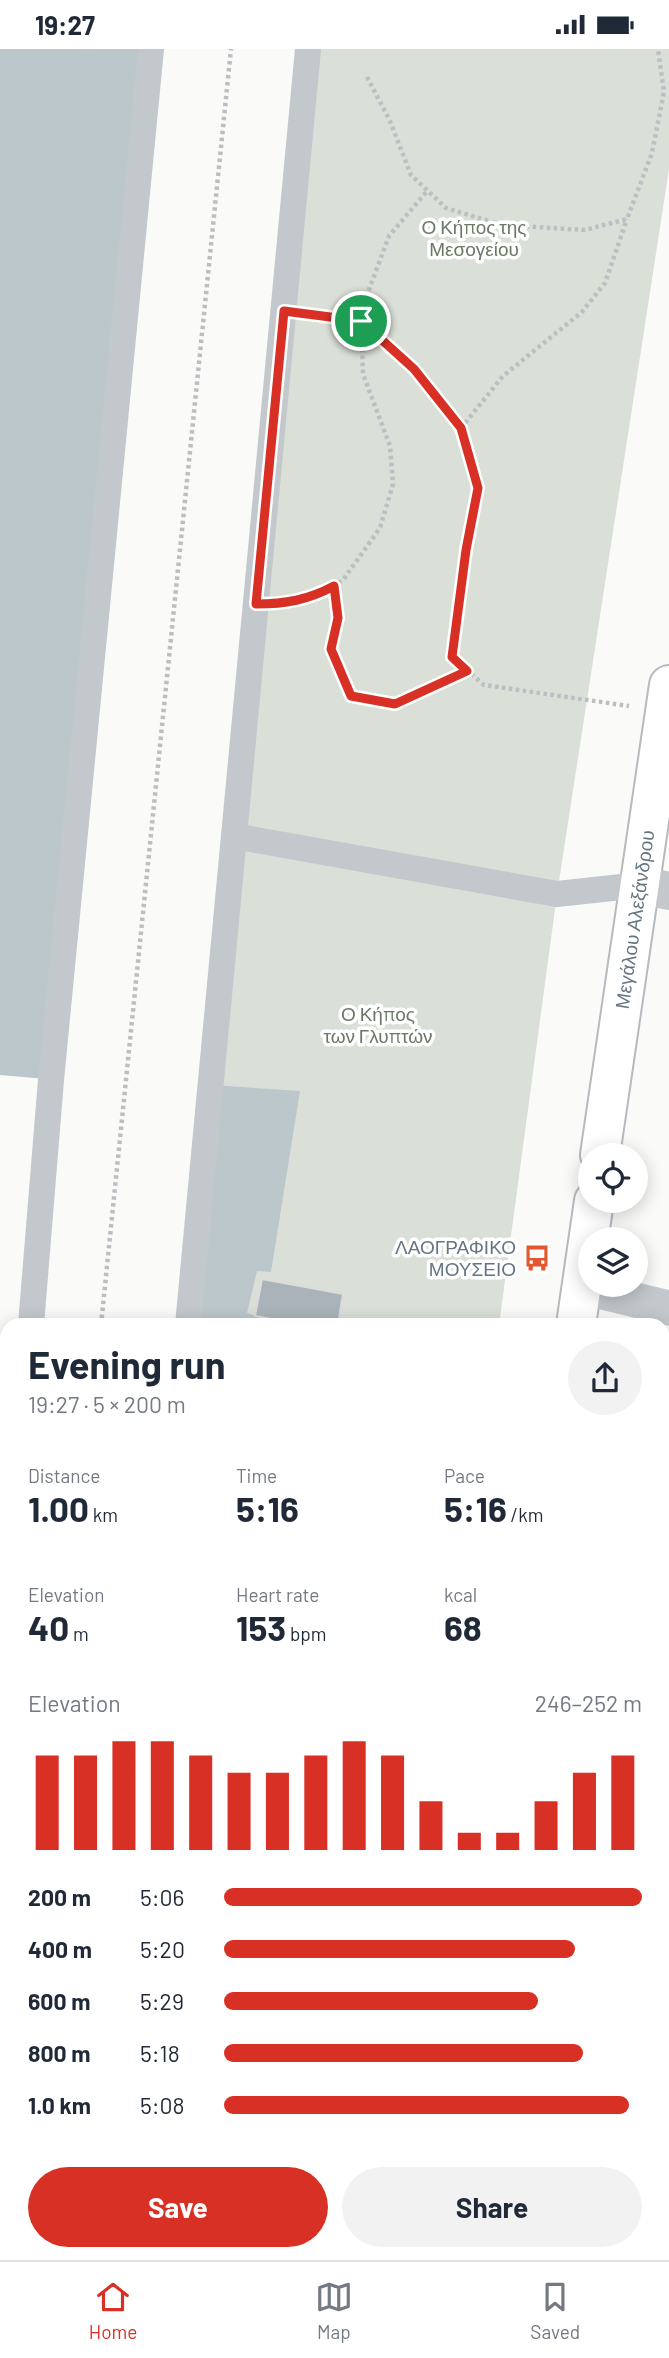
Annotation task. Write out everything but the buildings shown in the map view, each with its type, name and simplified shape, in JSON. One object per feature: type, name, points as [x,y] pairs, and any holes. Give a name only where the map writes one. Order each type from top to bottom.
[{"type":"main road","name":"Μεγάλου Αλεξάνδρου","points":[[602,1143],[654,888],[666,722]]},
{"type":"main road","points":[[577,1318],[580,1297]]},
{"type":"street","points":[[32,1318],[51,1080],[151,49]]},
{"type":"street","points":[[189,1318],[308,49]]},
{"type":"street","points":[[234,836],[556,894],[654,888]]},
{"type":"street","points":[[623,1297],[669,1308]]},
{"type":"path","points":[[102,1318],[231,49]]},
{"type":"path","points":[[461,428],[503,376],[582,312],[605,283],[652,153],[664,92],[658,49]]},
{"type":"path","points":[[367,77],[390,121],[411,175],[446,208],[502,225],[585,230],[626,219]]},
{"type":"path","points":[[256,604],[280,604],[313,598],[334,586],[343,580],[380,528],[393,484],[390,446],[363,374],[361,311],[389,236],[428,190]]},
{"type":"path","points":[[284,311],[361,321],[414,369],[461,428],[478,488],[466,550],[452,657],[484,685],[666,722]]},
{"type":"path","points":[[334,586],[338,618],[331,649],[351,696],[395,704],[467,671]]},
{"type":"green space","name":"Ο Κήπος της Μεσογείου","points":[[308,49],[669,49],[669,169],[557,894],[500,1318],[189,1318]]},
{"type":"shaded area","points":[[0,49],[145,49],[46,1079],[0,1075]]},
{"type":"shaded area","points":[[211,1085],[300,1091],[271,1272],[257,1271],[247,1313],[261,1318],[189,1318]]},
{"type":"place","name":"ΛΑΟΓΡΑΦΙΚΟ ΜΟΥΣΕΙΟ","points":[[537,1258]]},
{"type":"route","points":[[284,311],[361,321],[414,369],[461,428],[478,488],[466,550],[452,657],[467,671],[395,704],[351,696],[331,649],[338,618],[334,586],[313,598],[280,604],[256,604],[284,311]]},
{"type":"park label","name":"Ο Κήπος των Γλυπτών","points":[[378,1025]]}]
